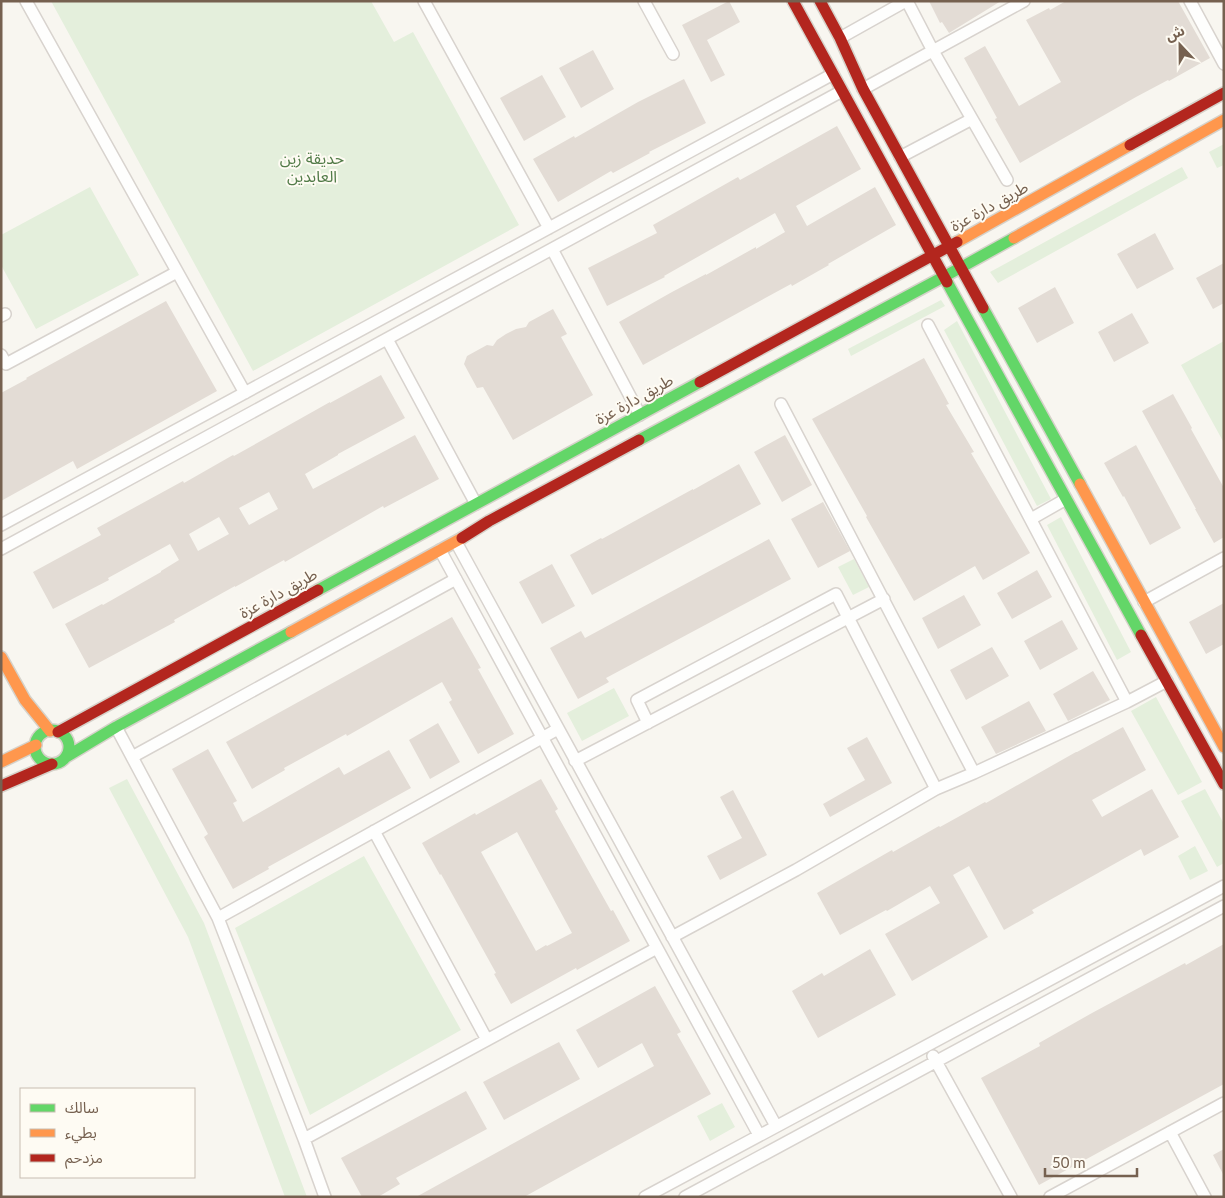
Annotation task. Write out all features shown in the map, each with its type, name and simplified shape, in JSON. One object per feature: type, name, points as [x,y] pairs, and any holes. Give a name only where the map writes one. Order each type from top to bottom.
[{"type":"main road","points":[[793,1],[1224,784]]},
{"type":"main road","points":[[820,1],[840,38],[863,89],[948,247],[1224,747]]},
{"type":"main road","name":"طريق دارة عزة","points":[[54,731],[932,256],[1224,93]]},
{"type":"main road","points":[[1,786],[57,763],[116,727],[456,542],[489,521],[960,268],[1224,120]]},
{"type":"main road","points":[[1,657],[25,700],[37,742],[38,755],[41,760],[52,764]]},
{"type":"main road","points":[[25,700],[54,731],[65,736],[68,740],[69,751],[66,756]]},
{"type":"main road","points":[[1,762],[37,742],[41,735],[54,731]]},
{"type":"street","points":[[26,1],[245,393]]},
{"type":"street","points":[[424,1],[549,228]]},
{"type":"street","points":[[644,1],[673,54]]},
{"type":"street","points":[[840,38],[906,1],[1007,180]]},
{"type":"street","points":[[863,89],[1024,1]]},
{"type":"street","points":[[1190,1],[1224,64]]},
{"type":"street","points":[[1,525],[833,74]]},
{"type":"street","points":[[1,549],[842,91]]},
{"type":"street","points":[[900,157],[972,119]]},
{"type":"street","points":[[614,193],[624,210]]},
{"type":"street","points":[[552,249],[640,415]]},
{"type":"street","points":[[1,355],[6,364],[177,272]]},
{"type":"street","points":[[467,273],[477,290]]},
{"type":"street","points":[[928,325],[1127,702]]},
{"type":"street","points":[[387,339],[476,504]]},
{"type":"street","points":[[317,354],[327,372]]},
{"type":"street","points":[[781,404],[974,773]]},
{"type":"street","points":[[1030,519],[1066,499]]},
{"type":"street","points":[[456,542],[776,1126]]},
{"type":"street","points":[[440,550],[760,1135]]},
{"type":"street","points":[[1144,602],[1224,558]]},
{"type":"street","points":[[132,757],[456,579]]},
{"type":"street","points":[[648,723],[637,700],[836,594],[936,789]]},
{"type":"street","points":[[575,761],[884,599]]},
{"type":"street","points":[[672,937],[796,870],[936,789],[1127,702],[1166,680]]},
{"type":"street","points":[[116,727],[218,918],[325,1197]]},
{"type":"street","points":[[218,918],[558,729]]},
{"type":"street","points":[[374,831],[487,1040]]},
{"type":"street","points":[[645,1197],[1224,886]]},
{"type":"street","points":[[685,1197],[1224,906]]},
{"type":"street","points":[[304,1139],[657,948]]},
{"type":"street","points":[[928,1045],[1011,1197]]},
{"type":"street","points":[[1050,1197],[1224,1103]]},
{"type":"street","points":[[1170,1132],[1205,1197]]},
{"type":"green space","name":"حديقة زين العابدين","points":[[51,1],[371,1],[394,42],[413,32],[519,225],[253,371]]},
{"type":"green space","points":[[1224,144],[1224,165],[1217,168],[1209,152]]},
{"type":"green space","points":[[1182,167],[1188,178],[998,283],[990,272]]},
{"type":"green space","points":[[90,187],[139,275],[36,329],[1,265],[1,235]]},
{"type":"green space","points":[[941,300],[945,306],[851,356],[848,349]]},
{"type":"green space","points":[[957,321],[1051,499],[1037,506],[944,330]]},
{"type":"green space","points":[[1224,341],[1224,443],[1181,365]]},
{"type":"green space","points":[[1061,517],[1131,652],[1117,660],[1047,525]]},
{"type":"green space","points":[[854,559],[869,587],[853,595],[838,567]]},
{"type":"green space","points":[[614,688],[629,716],[582,741],[567,713]]},
{"type":"green space","points":[[1156,697],[1202,782],[1178,795],[1131,711]]},
{"type":"green space","points":[[127,779],[204,923],[307,1197],[285,1197],[188,937],[109,788]]},
{"type":"green space","points":[[1205,789],[1224,824],[1224,863],[1217,867],[1181,801]]},
{"type":"green space","points":[[1195,846],[1208,871],[1190,880],[1178,856]]},
{"type":"green space","points":[[364,856],[461,1030],[310,1115],[235,928]]},
{"type":"green space","points":[[722,1103],[735,1127],[710,1141],[697,1116]]},
{"type":"building","points":[[729,1],[740,22],[707,40],[725,75],[711,82],[682,25]]},
{"type":"building","points":[[929,1],[1001,1],[949,33],[942,22],[940,23]]},
{"type":"building","points":[[1066,1],[1178,1],[1210,58],[1136,97],[1020,163],[964,58],[985,46],[1019,106],[1061,82],[1026,20]]},
{"type":"building","points":[[593,50],[614,89],[581,108],[559,68]]},
{"type":"building","points":[[542,75],[566,117],[524,141],[500,98]]},
{"type":"building","points":[[684,79],[706,123],[613,173],[611,171],[558,202],[533,159]]},
{"type":"building","points":[[837,126],[861,169],[796,206],[807,226],[875,187],[896,225],[792,286],[791,284],[643,365],[619,322],[785,232],[775,213],[665,277],[607,306],[588,268],[657,233],[653,225],[738,177],[740,180]]},
{"type":"building","points":[[1155,233],[1174,269],[1137,289],[1117,254]]},
{"type":"building","points":[[1224,263],[1224,303],[1213,309],[1196,278]]},
{"type":"building","points":[[1055,287],[1074,323],[1037,343],[1018,308]]},
{"type":"building","points":[[166,301],[217,391],[77,469],[73,461],[1,501],[1,393]]},
{"type":"building","points":[[553,309],[567,334],[561,337],[593,395],[513,440],[483,387],[477,388],[464,364],[467,356],[487,345],[493,346],[497,340],[506,334],[526,327],[529,322]]},
{"type":"building","points":[[1132,313],[1149,343],[1114,362],[1098,332]]},
{"type":"building","points":[[924,358],[949,404],[946,405],[974,452],[971,453],[1030,553],[983,580],[975,566],[914,601],[812,419]]},
{"type":"building","points":[[381,375],[405,418],[305,474],[313,489],[415,435],[439,479],[384,508],[383,506],[285,562],[284,560],[235,586],[174,620],[175,622],[89,668],[65,624],[103,605],[179,560],[170,544],[108,578],[109,580],[53,609],[33,572],[101,535],[97,528]],"holes":[[[269,492],[278,509],[249,525],[239,508]],[[219,517],[229,534],[198,551],[189,534]]]},
{"type":"building","points":[[1173,394],[1224,488],[1224,537],[1214,543],[1142,411]]},
{"type":"building","points":[[785,435],[812,485],[782,502],[754,452]]},
{"type":"building","points":[[1136,445],[1181,528],[1150,545],[1104,463]]},
{"type":"building","points":[[739,464],[761,504],[592,595],[570,555]]},
{"type":"building","points":[[823,502],[850,551],[818,568],[791,519]]},
{"type":"building","points":[[769,539],[791,579],[606,678],[609,682],[578,699],[550,648],[581,631],[585,638]]},
{"type":"building","points":[[552,564],[575,606],[542,624],[519,582]]},
{"type":"building","points":[[1037,570],[1052,597],[1012,619],[997,593]]},
{"type":"building","points":[[964,595],[981,625],[938,649],[922,618]]},
{"type":"building","points":[[1224,603],[1224,644],[1206,654],[1189,622]]},
{"type":"building","points":[[452,617],[481,668],[478,669],[514,734],[478,754],[449,702],[452,700],[442,682],[347,736],[346,734],[284,768],[285,770],[252,789],[226,742]]},
{"type":"building","points":[[1062,620],[1078,649],[1040,670],[1024,641]]},
{"type":"building","points":[[992,647],[1009,676],[966,700],[950,670]]},
{"type":"building","points":[[1093,671],[1110,700],[1068,721],[1053,694]]},
{"type":"building","points":[[1029,701],[1046,731],[996,754],[981,727]]},
{"type":"building","points":[[438,723],[460,762],[430,779],[409,740]]},
{"type":"building","points":[[1123,727],[1146,770],[1092,800],[1102,817],[1152,789],[1179,837],[1144,856],[1141,849],[1032,910],[1034,913],[1004,930],[969,866],[953,875],[988,937],[912,981],[885,934],[940,903],[930,886],[840,935],[817,893],[892,850],[893,852],[939,826],[986,803]]},
{"type":"building","points":[[867,737],[892,783],[830,817],[823,804],[865,780],[847,748]]},
{"type":"building","points":[[208,749],[237,801],[233,803],[243,822],[339,767],[344,775],[389,750],[411,788],[268,867],[269,869],[233,889],[204,837],[208,834],[172,769]]},
{"type":"building","points":[[541,779],[558,809],[555,811],[630,941],[511,1004],[494,974],[496,973],[422,843],[475,813],[476,815]],"holes":[[[517,832],[572,933],[536,951],[481,852]]]},
{"type":"building","points":[[733,790],[767,855],[720,880],[707,856],[742,838],[720,797]]},
{"type":"building","points":[[1224,944],[1224,1084],[1039,1185],[981,1078],[1040,1046],[1039,1043],[1092,1013]]},
{"type":"building","points":[[870,949],[896,995],[818,1038],[792,991],[822,973],[824,976]]},
{"type":"building","points":[[655,986],[681,1032],[677,1034],[711,1094],[524,1197],[416,1197],[654,1066],[642,1043],[598,1068],[576,1030]]},
{"type":"building","points":[[559,1042],[580,1079],[504,1120],[483,1082]]},
{"type":"building","points":[[466,1091],[487,1129],[396,1178],[400,1184],[378,1197],[362,1197],[341,1158]]},
{"type":"building","points":[[1224,1149],[1224,1176],[1213,1155]]},
{"type":"traffic: fast","points":[[639,440],[1014,238]]},
{"type":"traffic: fast","points":[[947,282],[1141,635]]},
{"type":"traffic: fast","points":[[983,308],[1080,484]]},
{"type":"traffic: fast","points":[[318,590],[700,382]]},
{"type":"traffic: fast","points":[[66,757],[116,727],[291,632]]},
{"type":"traffic: fast","points":[[52,730],[64,735],[69,747],[64,759],[52,764],[40,759],[35,747],[40,735],[52,730]]},
{"type":"traffic: slow","points":[[1014,238],[1224,120]]},
{"type":"traffic: slow","points":[[957,242],[1130,145]]},
{"type":"traffic: slow","points":[[1080,484],[1224,747]]},
{"type":"traffic: slow","points":[[291,632],[462,538]]},
{"type":"traffic: slow","points":[[1,657],[25,700],[50,731]]},
{"type":"traffic: slow","points":[[1,762],[36,745]]},
{"type":"traffic: jam","points":[[793,1],[947,282]]},
{"type":"traffic: jam","points":[[820,1],[840,38],[863,89],[983,308]]},
{"type":"traffic: jam","points":[[1130,145],[1224,93]]},
{"type":"traffic: jam","points":[[700,382],[957,242]]},
{"type":"traffic: jam","points":[[462,538],[489,521],[639,440]]},
{"type":"traffic: jam","points":[[58,732],[318,590]]},
{"type":"traffic: jam","points":[[1141,635],[1224,784]]},
{"type":"traffic: jam","points":[[1,786],[52,764]]}]
